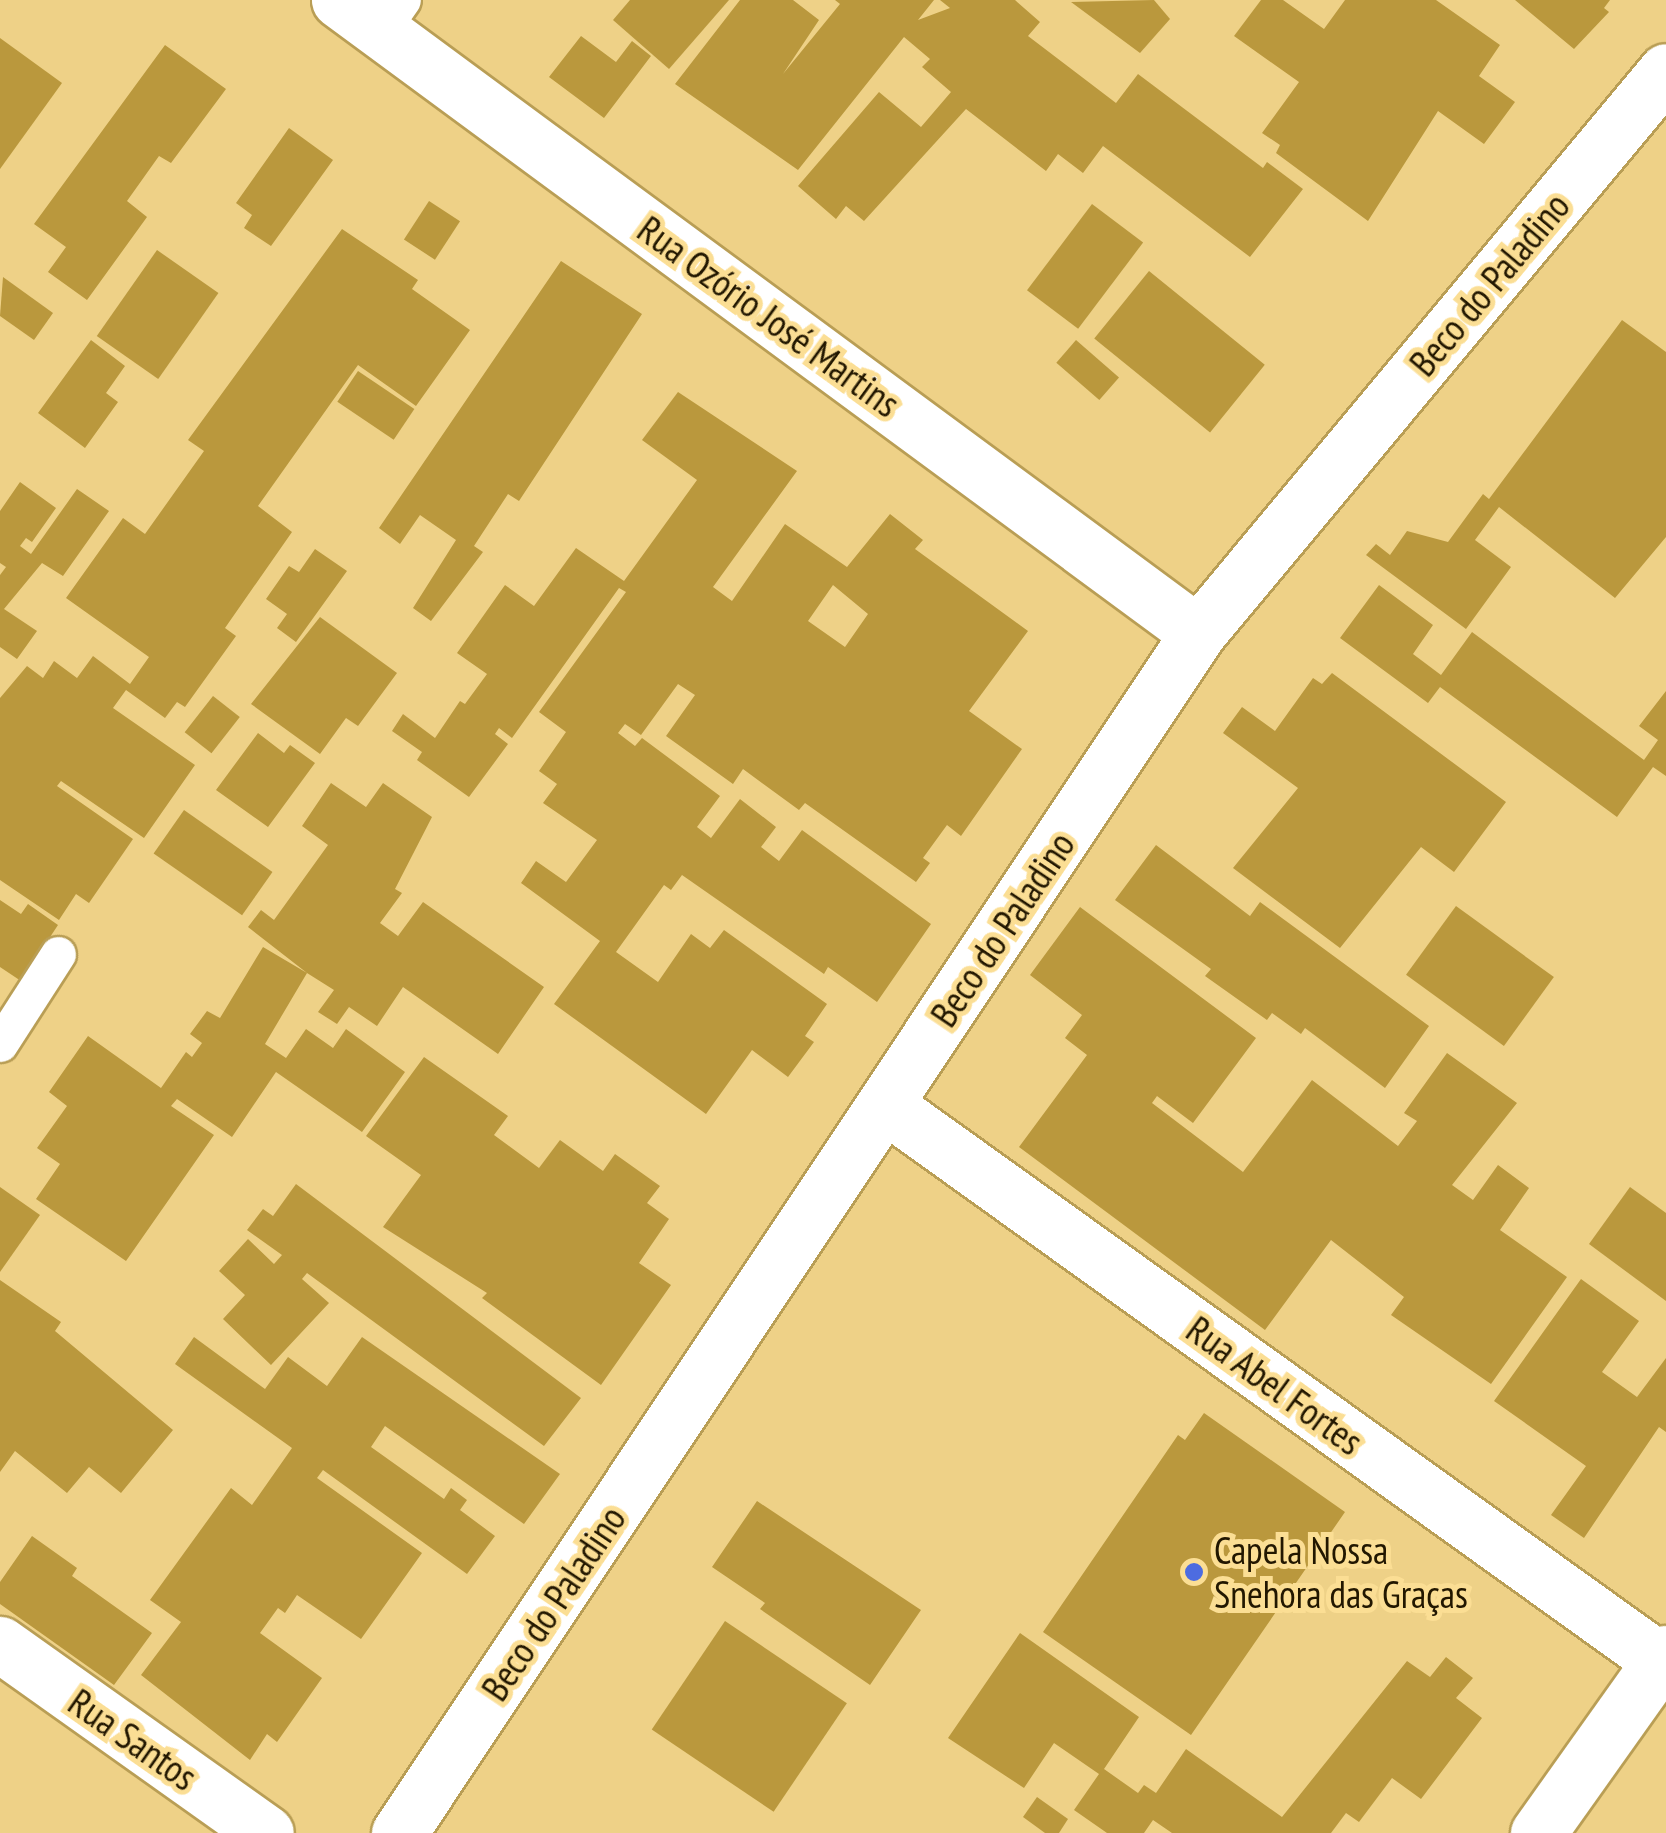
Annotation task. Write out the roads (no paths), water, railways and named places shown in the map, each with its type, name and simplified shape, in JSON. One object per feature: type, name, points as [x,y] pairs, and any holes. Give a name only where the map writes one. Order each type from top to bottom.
[{"type":"street","name":"Rua Ozório José Martins","points":[[374,10],[1198,634]]},
{"type":"street","name":"Beco do Paladino","points":[[399,1833],[1198,634],[1666,72]]},
{"type":"street","name":"Rua Abel Fortes","points":[[884,1105],[1664,1659]]},
{"type":"street","name":"Rua Santos","points":[[0,1644],[266,1833]]},
{"type":"street","points":[[1538,1833],[1664,1659]]},
{"type":"lane","points":[[0,1044],[58,954]]},
{"type":"place","name":"Capela Nossa Snehora das Graças","points":[[1194,1572]]}]
